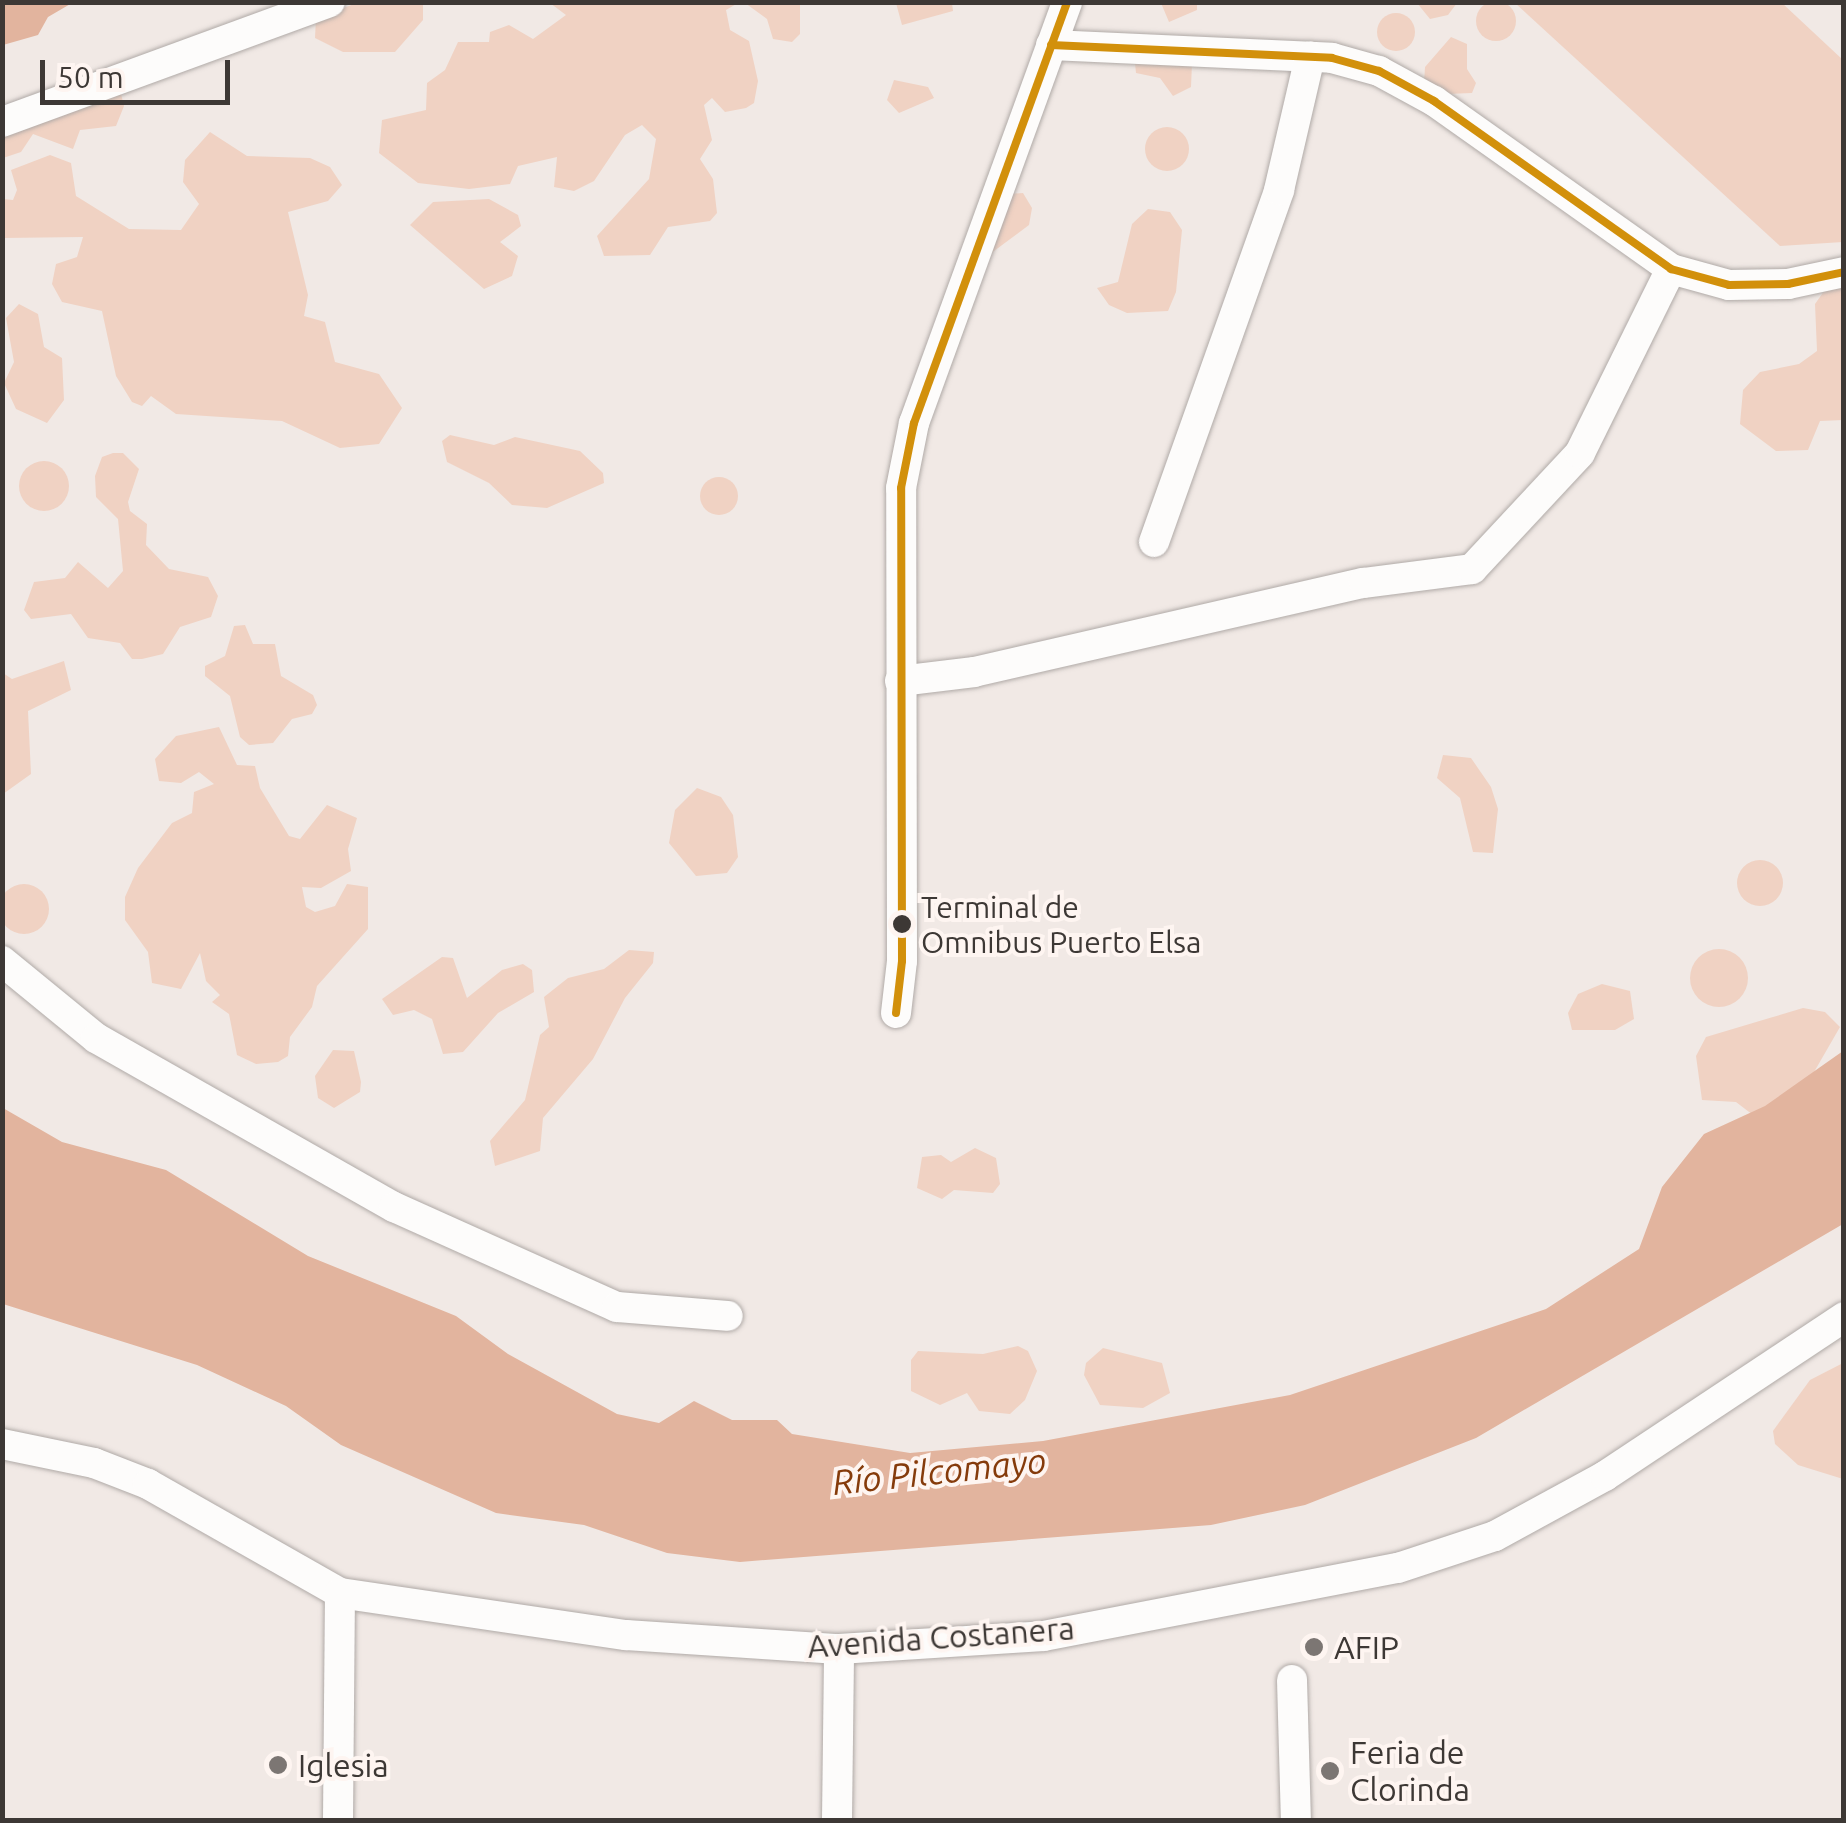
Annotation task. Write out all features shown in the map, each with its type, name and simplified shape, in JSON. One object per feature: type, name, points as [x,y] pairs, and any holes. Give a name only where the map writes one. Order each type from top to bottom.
[{"type":"street","points":[[2,122],[330,2]]},
{"type":"street","points":[[896,1013],[902,922],[901,488],[914,423],[1067,2]]},
{"type":"street","points":[[1051,45],[1310,57],[1379,70],[1434,102],[1671,269],[1729,285],[1788,284],[1844,272]]},
{"type":"street","points":[[1154,542],[1279,190],[1310,57]]},
{"type":"street","points":[[900,681],[974,672],[1364,583],[1472,570],[1580,452],[1671,269]]},
{"type":"street","points":[[2,960],[96,1038],[422,1221],[617,1307],[728,1316]]},
{"type":"street","name":"Avenida Costanera","points":[[2,1444],[94,1463],[148,1484],[340,1593],[626,1634],[839,1649],[1044,1636],[1398,1568],[1494,1536],[1606,1476],[1844,1317]]},
{"type":"street","points":[[338,1820],[340,1593]]},
{"type":"street","points":[[837,1820],[839,1649]]},
{"type":"street","points":[[1292,1680],[1296,1820]]},
{"type":"shaded area","points":[[1496,1],[1510,7],[1516,21],[1510,35],[1496,41],[1482,35],[1476,21],[1482,7]]},
{"type":"shaded area","points":[[357,3],[423,3],[423,20],[395,52],[343,52],[315,38],[316,18]]},
{"type":"shaded area","points":[[550,3],[738,3],[726,10],[730,30],[749,41],[758,81],[754,103],[746,108],[725,112],[712,98],[704,105],[712,140],[700,159],[713,179],[717,213],[710,221],[668,227],[650,255],[604,256],[597,236],[649,179],[656,139],[642,125],[625,135],[594,181],[574,191],[554,187],[557,157],[518,166],[510,184],[469,189],[418,183],[379,153],[382,120],[426,110],[427,83],[445,70],[458,42],[489,42],[490,32],[509,25],[533,39],[566,15]]},
{"type":"shaded area","points":[[745,3],[800,3],[800,34],[792,42],[773,39],[767,19]]},
{"type":"shaded area","points":[[896,3],[952,3],[953,11],[902,25]]},
{"type":"shaded area","points":[[1161,3],[1197,3],[1197,10],[1169,22]]},
{"type":"shaded area","points":[[1417,3],[1457,3],[1448,15],[1430,19]]},
{"type":"shaded area","points":[[1515,3],[1782,3],[1843,60],[1843,242],[1780,246]]},
{"type":"shaded area","points":[[1396,13],[1409,19],[1415,32],[1409,45],[1396,51],[1383,45],[1377,32],[1383,19]]},
{"type":"shaded area","points":[[1451,37],[1467,44],[1467,69],[1476,83],[1472,93],[1447,94],[1424,83],[1425,67]]},
{"type":"shaded area","points":[[1135,63],[1192,64],[1191,87],[1173,96],[1160,78],[1136,73]]},
{"type":"shaded area","points":[[894,80],[928,87],[934,98],[899,113],[887,100]]},
{"type":"shaded area","points":[[120,90],[124,106],[116,126],[80,130],[73,149],[33,134],[21,152],[3,158],[2,119]]},
{"type":"shaded area","points":[[1167,127],[1182,134],[1189,149],[1182,164],[1167,171],[1152,164],[1145,149],[1152,134]]},
{"type":"shaded area","points":[[210,132],[247,156],[310,158],[330,167],[342,185],[328,201],[288,212],[308,295],[304,316],[325,322],[335,362],[379,374],[402,408],[379,444],[340,448],[282,421],[176,414],[151,396],[142,406],[132,402],[116,376],[102,311],[62,302],[52,284],[56,264],[77,257],[83,237],[3,238],[3,199],[13,200],[17,190],[11,170],[50,155],[71,163],[76,196],[129,229],[181,230],[199,204],[183,182],[185,160]]},
{"type":"shaded area","points":[[1023,193],[1032,208],[1029,225],[990,254],[1009,194]]},
{"type":"shaded area","points":[[489,199],[518,215],[521,226],[500,242],[518,256],[512,276],[484,289],[410,225],[433,202]]},
{"type":"shaded area","points":[[1148,209],[1170,212],[1182,230],[1176,292],[1168,311],[1127,313],[1109,305],[1097,288],[1118,282],[1132,224]]},
{"type":"shaded area","points":[[1827,287],[1843,287],[1843,420],[1820,421],[1808,450],[1776,451],[1740,424],[1743,390],[1760,372],[1799,364],[1817,351],[1815,304]]},
{"type":"shaded area","points":[[19,304],[38,314],[44,347],[62,358],[64,400],[47,423],[16,409],[4,383],[14,362],[6,318]]},
{"type":"shaded area","points":[[450,435],[494,445],[515,437],[580,451],[603,473],[604,483],[547,508],[512,505],[489,483],[447,462],[442,441]]},
{"type":"shaded area","points":[[123,453],[139,469],[128,502],[130,511],[147,524],[146,545],[169,569],[208,577],[218,596],[211,617],[180,627],[163,654],[142,659],[132,659],[120,643],[88,638],[71,614],[31,619],[24,610],[34,582],[65,578],[78,562],[108,588],[123,571],[118,519],[96,497],[95,476],[102,457]]},
{"type":"shaded area","points":[[44,461],[62,468],[69,486],[62,504],[44,511],[26,504],[19,486],[26,468]]},
{"type":"shaded area","points":[[719,477],[733,482],[738,496],[733,510],[719,515],[705,510],[700,496],[705,482]]},
{"type":"shaded area","points":[[245,625],[253,644],[275,644],[281,676],[313,695],[317,705],[312,714],[292,719],[273,743],[249,745],[240,737],[230,696],[205,676],[205,666],[225,656],[234,626]]},
{"type":"shaded area","points":[[64,661],[71,690],[28,711],[31,774],[3,794],[3,673],[12,679]]},
{"type":"shaded area","points":[[219,727],[237,765],[255,766],[260,788],[289,836],[300,839],[327,805],[357,818],[348,849],[351,871],[321,888],[302,887],[306,907],[315,912],[335,906],[347,884],[368,887],[368,929],[317,986],[312,1007],[290,1037],[288,1056],[278,1062],[256,1064],[237,1055],[229,1014],[212,1002],[220,995],[206,981],[200,953],[181,989],[152,983],[148,952],[125,920],[125,897],[138,868],[172,823],[192,813],[194,792],[214,784],[199,772],[181,783],[159,781],[155,759],[176,736]]},
{"type":"shaded area","points":[[1443,755],[1471,758],[1491,787],[1498,809],[1493,853],[1473,852],[1460,798],[1437,778]]},
{"type":"shaded area","points":[[697,788],[721,797],[733,815],[738,857],[727,873],[696,876],[669,843],[675,810]]},
{"type":"shaded area","points":[[1760,860],[1776,867],[1783,883],[1776,899],[1760,906],[1744,899],[1737,883],[1744,867]]},
{"type":"shaded area","points":[[24,884],[41,892],[49,909],[41,926],[24,934],[7,926],[-1,909],[7,892]]},
{"type":"shaded area","points":[[1719,949],[1739,958],[1748,978],[1739,998],[1719,1007],[1699,998],[1690,978],[1699,958]]},
{"type":"shaded area","points":[[629,950],[654,952],[653,963],[625,998],[593,1059],[543,1118],[540,1151],[495,1166],[490,1141],[525,1100],[540,1035],[549,1027],[544,997],[568,978],[604,969]]},
{"type":"shaded area","points":[[442,957],[453,958],[467,998],[502,970],[523,964],[532,970],[534,992],[498,1013],[463,1052],[443,1054],[432,1019],[414,1010],[393,1015],[382,999]]},
{"type":"shaded area","points":[[1602,984],[1630,991],[1634,1019],[1615,1030],[1572,1030],[1568,1013],[1578,994]]},
{"type":"shaded area","points":[[1803,1008],[1825,1012],[1840,1027],[1810,1079],[1753,1115],[1736,1102],[1702,1100],[1696,1056],[1706,1037]]},
{"type":"shaded area","points":[[333,1050],[354,1051],[361,1082],[360,1092],[334,1108],[318,1098],[315,1076]]},
{"type":"shaded area","points":[[975,1148],[996,1158],[1000,1184],[993,1193],[954,1190],[942,1199],[917,1188],[922,1157],[941,1155],[951,1162]]},
{"type":"shaded area","points":[[1018,1346],[1028,1351],[1037,1371],[1025,1400],[1010,1414],[979,1411],[967,1393],[940,1405],[911,1391],[911,1360],[918,1351],[983,1354]]},
{"type":"shaded area","points":[[1103,1348],[1162,1363],[1170,1393],[1143,1408],[1100,1405],[1084,1375],[1086,1363]]},
{"type":"shaded area","points":[[1843,1363],[1843,1479],[1798,1465],[1775,1444],[1773,1431],[1810,1380]]},
{"type":"water","points":[[3,2],[72,3],[48,17],[38,35],[3,45]]},
{"type":"water","name":"Río Pilcomayo","points":[[1843,1051],[1843,1224],[1476,1438],[1305,1505],[1211,1525],[740,1562],[667,1553],[584,1525],[496,1513],[341,1445],[286,1406],[197,1365],[3,1304],[3,1108],[62,1142],[166,1170],[308,1256],[456,1316],[508,1354],[617,1414],[659,1423],[694,1401],[732,1420],[777,1420],[792,1434],[910,1453],[1043,1441],[1290,1395],[1546,1309],[1639,1249],[1662,1187],[1704,1134],[1765,1106]]},
{"type":"transit line","points":[[896,1013],[902,961],[901,488],[914,423],[1067,2]]},
{"type":"transit line","points":[[1051,45],[1332,58],[1379,71],[1434,101],[1671,269],[1729,285],[1788,284],[1844,272]]},
{"type":"place","name":"Terminal de Omnibus Puerto Elsa","points":[[902,924]]},
{"type":"place","name":"AFIP","points":[[1314,1647]]},
{"type":"place","name":"Iglesia","points":[[278,1765]]},
{"type":"place","name":"Feria de Clorinda","points":[[1330,1771]]}]
